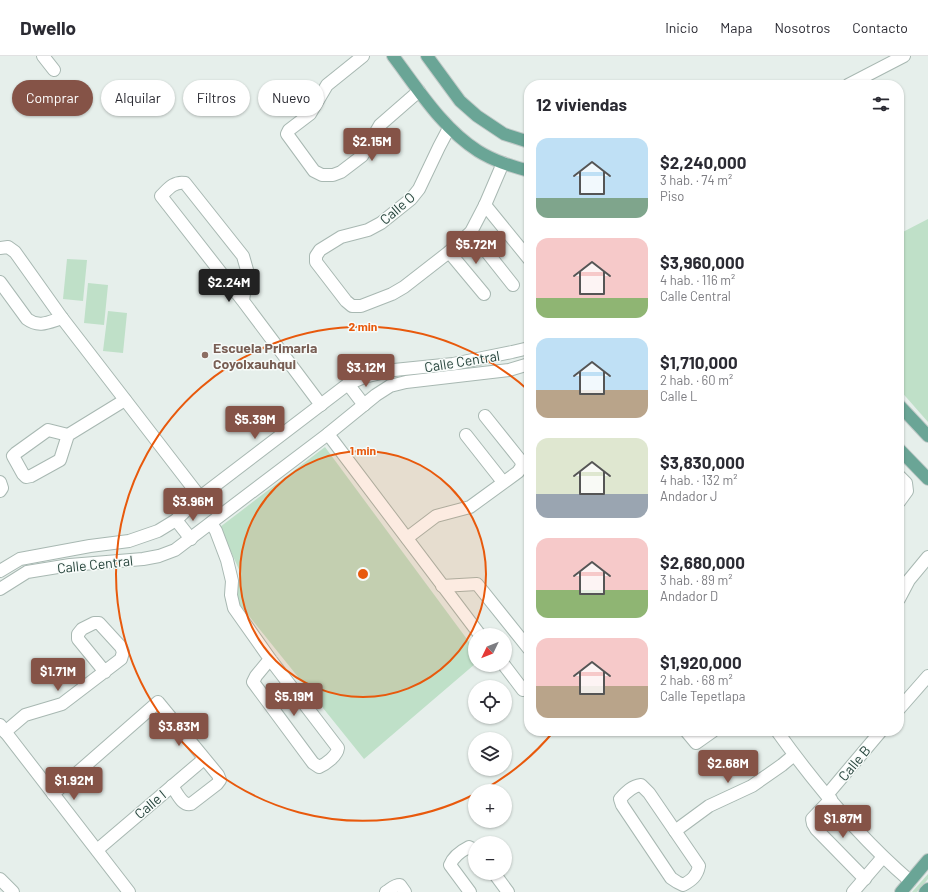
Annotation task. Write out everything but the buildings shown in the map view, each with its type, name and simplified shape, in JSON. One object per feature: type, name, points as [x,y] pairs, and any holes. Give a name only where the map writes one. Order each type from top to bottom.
[{"type":"main road","points":[[393,56],[449,128],[478,151],[503,163],[524,169]]},
{"type":"main road","points":[[427,56],[460,101],[477,116],[504,134],[524,140]]},
{"type":"main road","points":[[904,410],[928,436]]},
{"type":"main road","points":[[904,454],[928,479]]},
{"type":"main road","points":[[901,892],[928,860]]},
{"type":"street","points":[[43,56],[54,70]]},
{"type":"street","points":[[363,56],[327,84],[310,114],[289,130],[287,134],[314,171],[322,175],[333,175],[342,172],[362,156],[380,125],[420,92]]},
{"type":"street","points":[[858,80],[904,56]]},
{"type":"street","name":"Calle O","points":[[449,128],[419,189],[411,199],[381,223],[368,230],[341,237],[320,250],[316,256],[316,262],[352,306],[361,306],[392,294],[404,287],[449,252]]},
{"type":"street","points":[[484,294],[449,252],[471,232],[485,205],[503,163]]},
{"type":"street","points":[[243,301],[247,270],[243,256],[185,183],[178,182],[171,186],[160,196],[243,301],[321,405]]},
{"type":"street","points":[[485,205],[524,253]]},
{"type":"street","points":[[471,232],[513,285]]},
{"type":"street","points":[[0,248],[8,247],[15,252],[62,318],[200,497]]},
{"type":"street","points":[[0,282],[32,324],[40,325],[62,318]]},
{"type":"street","name":"Calle Central","points":[[0,571],[20,560],[90,546],[129,541],[158,531],[176,520],[200,497],[348,384],[364,377],[394,370],[453,364],[524,349]]},
{"type":"street","name":"Calle Central","points":[[0,589],[27,572],[70,565],[143,559],[159,556],[175,550],[390,386],[406,382],[509,370],[524,366]]},
{"type":"street","points":[[348,384],[364,406]]},
{"type":"street","points":[[68,434],[60,460],[31,476],[26,477],[23,474],[13,456],[48,430],[68,434],[126,400]]},
{"type":"street","points":[[407,538],[436,516],[470,506],[518,472],[522,466],[521,461],[485,416]]},
{"type":"street","points":[[328,434],[335,440],[475,628]]},
{"type":"street","points":[[466,435],[503,482]]},
{"type":"street","points":[[904,481],[906,483],[907,491],[904,495]]},
{"type":"street","points":[[176,520],[191,539]]},
{"type":"street","points":[[211,523],[216,531],[227,560],[232,581],[231,595],[234,608],[338,748],[337,752],[324,765],[319,767],[313,762],[253,682],[270,658]]},
{"type":"street","points":[[904,590],[909,580],[928,557]]},
{"type":"street","points":[[442,586],[477,584],[524,644]]},
{"type":"street","points":[[105,672],[78,639],[78,634],[94,622],[99,623],[121,647],[123,652],[121,659],[105,672],[62,704],[25,715],[2,728],[129,892]]},
{"type":"street","points":[[509,672],[523,690]]},
{"type":"street","points":[[904,704],[928,676]]},
{"type":"street","points":[[53,794],[158,702],[218,775],[220,780],[191,804],[187,805],[172,786]]},
{"type":"street","points":[[690,736],[696,743],[706,736]]},
{"type":"street","points":[[781,736],[794,755],[829,797],[883,857],[910,881]]},
{"type":"street","name":"Calle B","points":[[865,879],[816,829],[812,819],[877,736]]},
{"type":"street","points":[[675,831],[708,806],[752,786],[794,755]]},
{"type":"street","name":"Calle I","points":[[97,850],[204,759]]},
{"type":"street","points":[[641,785],[649,793],[675,831],[699,866],[698,873],[692,880],[683,885],[671,878],[622,806],[620,799],[634,786],[641,785]]},
{"type":"street","points":[[468,848],[452,859],[450,865],[470,892]]},
{"type":"street","points":[[853,892],[883,857]]},
{"type":"street","points":[[0,879],[13,892]]},
{"type":"street","points":[[499,880],[508,892]]},
{"type":"street","points":[[386,892],[398,885],[405,892]]},
{"type":"green space","points":[[928,219],[928,422],[904,395],[904,231]]},
{"type":"green space","points":[[67,259],[87,260],[83,301],[63,299]]},
{"type":"green space","points":[[88,283],[108,285],[104,325],[84,323]]},
{"type":"green space","points":[[108,311],[127,313],[123,353],[103,351]]},
{"type":"green space","points":[[325,447],[468,641],[468,670],[364,759],[232,595],[241,574],[220,527]]},
{"type":"green space","points":[[928,874],[928,879],[917,892],[912,892]]},
{"type":"place","name":"Escuela Primaria Coyolxauhqui","points":[[205,355]]}]
